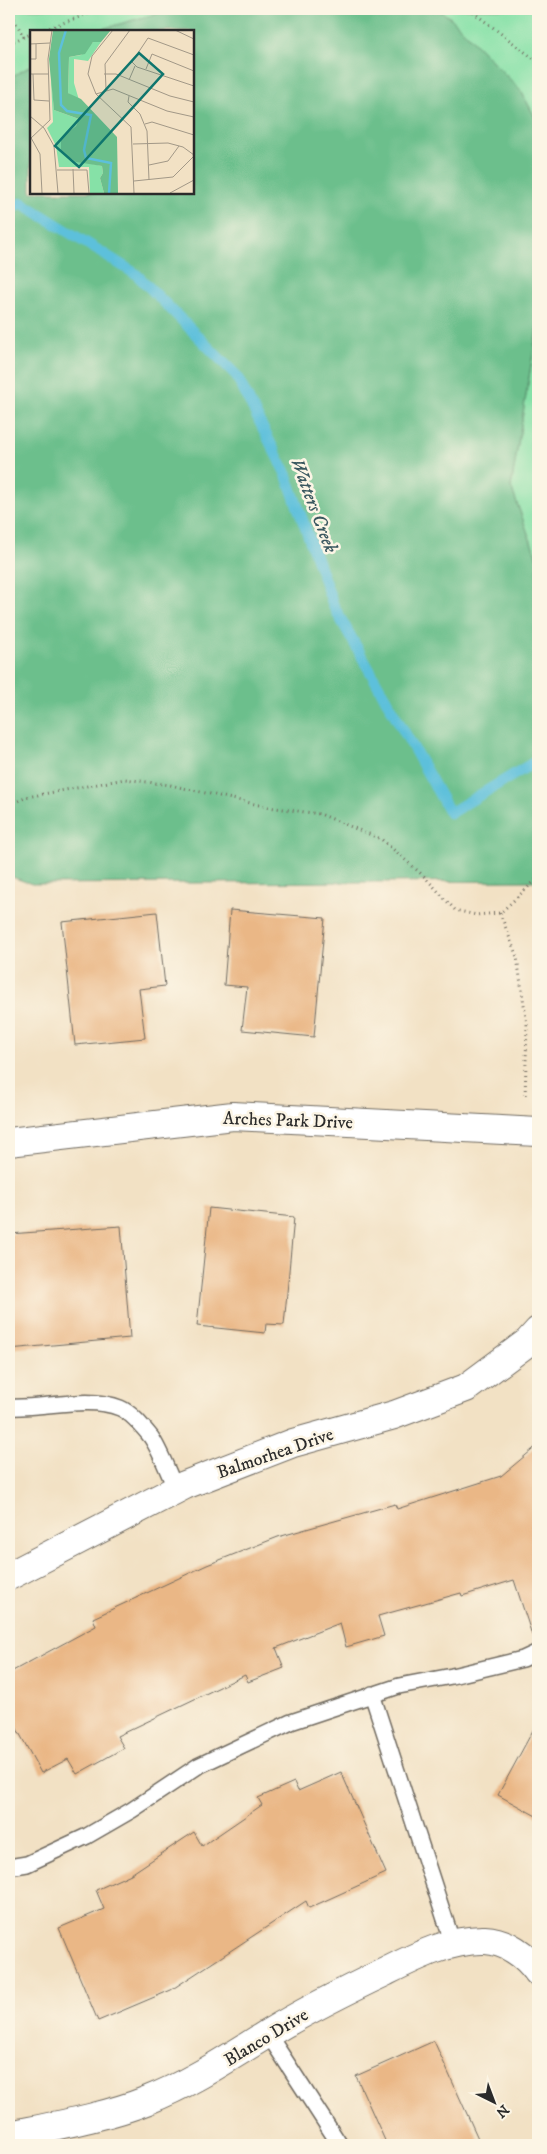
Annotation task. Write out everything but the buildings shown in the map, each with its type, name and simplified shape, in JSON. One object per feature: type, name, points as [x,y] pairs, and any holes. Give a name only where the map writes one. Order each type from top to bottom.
[{"type":"street","name":"Arches Park Drive","points":[[9,1142],[233,1116],[530,1131]]},
{"type":"street","name":"Balmorhea Drive","points":[[9,1576],[176,1489],[293,1443],[394,1415],[466,1388],[528,1342],[538,1331]]},
{"type":"street","name":"Blanco Drive","points":[[9,2136],[76,2122],[147,2100],[208,2072],[268,2034],[386,1972],[418,1956],[453,1944],[486,1940],[510,1947],[530,1961],[538,1972]]},
{"type":"lane","points":[[9,1407],[26,1408],[99,1403],[121,1408],[136,1419],[152,1438],[176,1489]]},
{"type":"lane","points":[[9,1867],[27,1864],[87,1836],[132,1810],[198,1766],[291,1722],[398,1686],[452,1676],[523,1659],[538,1652]]},
{"type":"lane","points":[[372,1694],[453,1944]]},
{"type":"lane","points":[[268,2034],[340,2145]]},
{"type":"path","points":[[9,9],[24,37]]},
{"type":"path","points":[[43,30],[102,9]]},
{"type":"path","points":[[468,9],[538,62]]},
{"type":"path","points":[[9,43],[30,34]]},
{"type":"path","points":[[9,805],[27,797],[125,779],[170,784],[268,807],[320,814],[381,840],[425,877],[455,910],[476,915],[500,913],[538,878]]},
{"type":"path","points":[[500,913],[517,957],[527,1024],[526,1090],[530,1131]]},
{"type":"green space","points":[[9,9],[173,9],[99,30],[30,30],[30,67],[9,78]]},
{"type":"green space","points":[[173,9],[437,9],[452,19],[521,91],[538,123],[538,322],[511,487],[538,561],[538,881],[32,884],[9,876],[9,78],[30,67],[30,194],[194,194],[194,30],[99,30]]},
{"type":"green space","points":[[437,9],[538,9],[538,123],[521,91],[452,19]]},
{"type":"green space","points":[[538,322],[538,561],[511,487]]},
{"type":"waterway","name":"Watters Creek","points":[[9,209],[22,203],[136,274],[236,375],[286,474],[334,607],[450,813],[538,760]]}]
